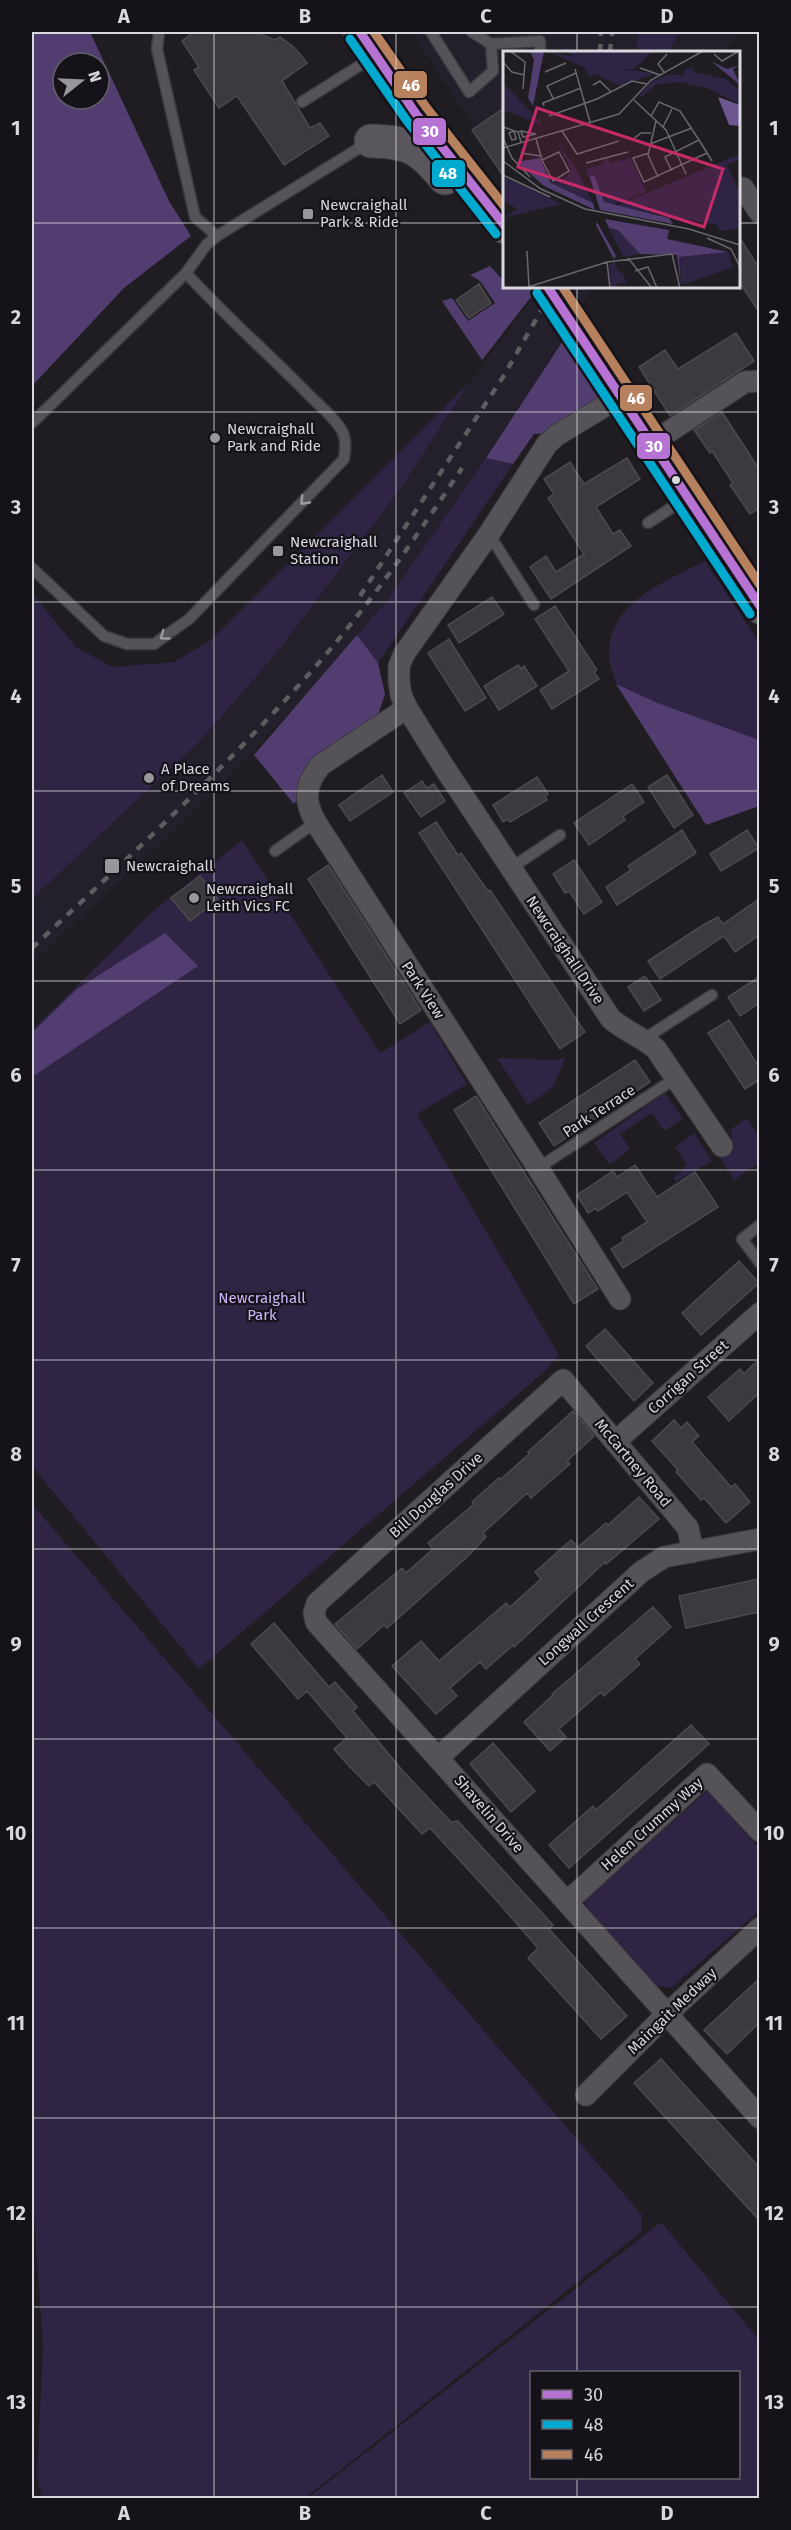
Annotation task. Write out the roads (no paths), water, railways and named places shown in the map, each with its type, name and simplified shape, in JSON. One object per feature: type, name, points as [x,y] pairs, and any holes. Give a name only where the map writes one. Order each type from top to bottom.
[{"type":"main road","points":[[364,40],[394,127],[404,144],[415,148],[434,165],[470,208],[502,223]]},
{"type":"main road","points":[[394,127],[502,223]]},
{"type":"main road","points":[[548,288],[759,607]]},
{"type":"street","points":[[743,188],[759,213]]},
{"type":"street","points":[[650,444],[745,382],[759,381]]},
{"type":"street","name":"Newcraighall Drive","points":[[620,397],[557,435],[547,444],[489,534],[404,654],[399,666],[399,682],[401,695],[408,708],[611,1019],[621,1028],[644,1039],[656,1049],[722,1146]]},
{"type":"street","name":"Park View","points":[[408,708],[321,765],[313,774],[307,792],[308,807],[620,1299]]},
{"type":"street","name":"Corrigan Street","points":[[616,1441],[759,1314]]},
{"type":"street","name":"McCartney Road","points":[[563,1380],[688,1528],[693,1552]]},
{"type":"street","name":"Bill Douglas Drive","points":[[314,1613],[317,1603],[563,1380]]},
{"type":"street","name":"Longwall Crescent","points":[[439,1757],[641,1572],[664,1557],[759,1539]]},
{"type":"street","name":"Shavelin Drive","points":[[314,1613],[316,1622],[439,1757],[759,2118]]},
{"type":"street","name":"Helen Crummy Way","points":[[567,1902],[707,1774],[759,1831]]},
{"type":"street","name":"Maingait Medway","points":[[586,2096],[667,2014],[759,1928]]},
{"type":"lane","points":[[159,32],[158,49],[195,217],[217,236]]},
{"type":"lane","points":[[431,32],[469,92],[493,71],[491,44]]},
{"type":"lane","points":[[472,32],[491,44],[540,41],[540,51]]},
{"type":"lane","points":[[302,102],[364,40]]},
{"type":"lane","points":[[32,423],[186,273],[207,244],[394,127]]},
{"type":"lane","points":[[32,568],[65,602],[104,636],[127,644],[154,644],[189,619],[344,459],[346,445],[342,431],[292,377],[219,310],[186,273]]},
{"type":"lane","points":[[648,523],[688,497]]},
{"type":"lane","points":[[489,534],[534,605]]},
{"type":"lane","points":[[274,851],[316,822]]},
{"type":"lane","points":[[511,868],[560,835]]},
{"type":"lane","points":[[644,1039],[712,995]]},
{"type":"lane","name":"Park Terrace","points":[[538,1168],[676,1078]]},
{"type":"lane","points":[[759,1225],[742,1239],[759,1263]]},
{"type":"railway","points":[[600,51],[601,32]]},
{"type":"railway","points":[[610,51],[612,32]]},
{"type":"railway","points":[[360,596],[503,377],[542,309],[550,288]]},
{"type":"railway","points":[[554,318],[563,288]]},
{"type":"railway","points":[[32,948],[213,775],[283,703],[355,618],[428,519],[462,468]]},
{"type":"place","name":"Newcraighall Park & Ride","points":[[308,214]]},
{"type":"place","name":"Newcraighall Park and Ride","points":[[215,438]]},
{"type":"place","name":"Newcraighall Station","points":[[278,551]]},
{"type":"place","name":"A Place of Dreams","points":[[149,778]]},
{"type":"place","name":"Newcraighall","points":[[112,866]]},
{"type":"place","name":"Newcraighall Leith Vics FC","points":[[194,898]]},
{"type":"park label","name":"Newcraighall Park","points":[[262,1306]]}]
